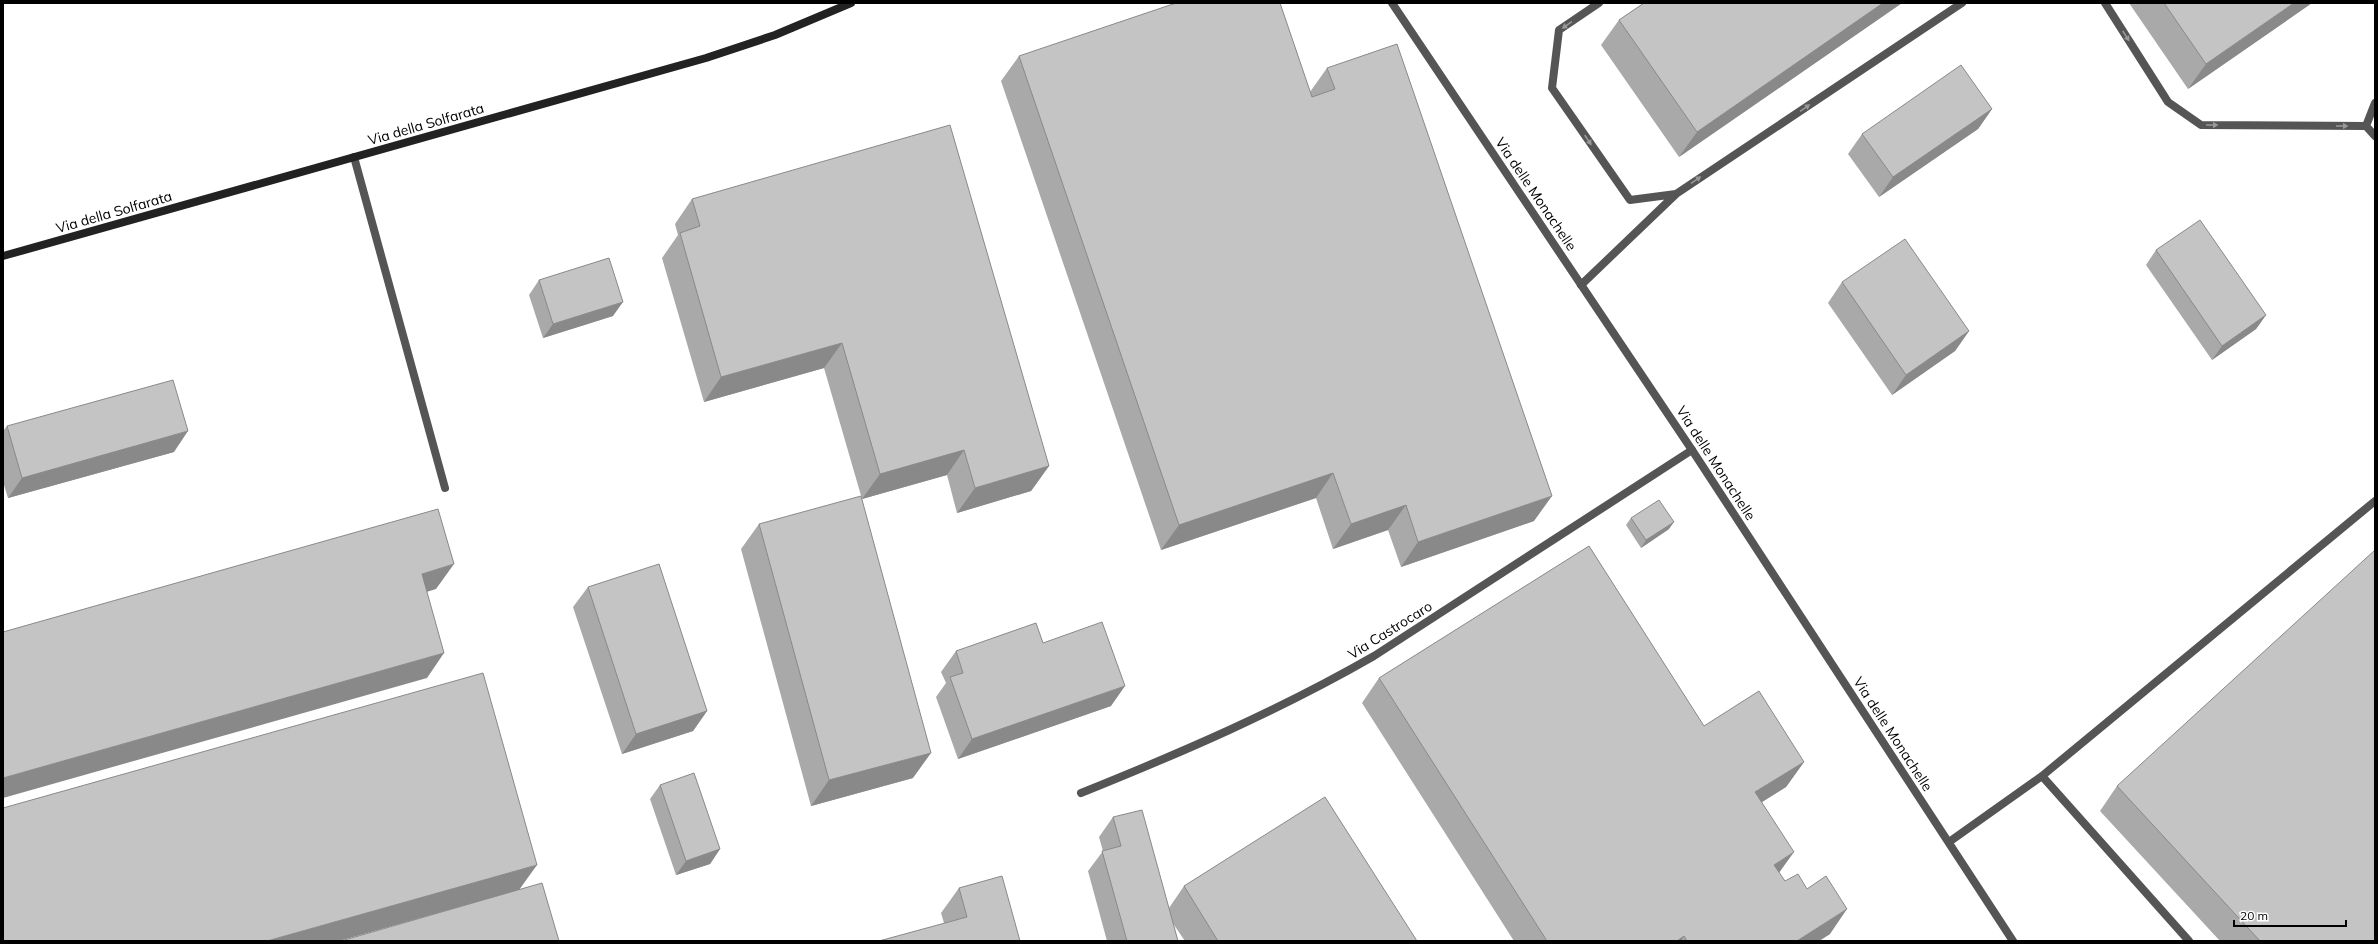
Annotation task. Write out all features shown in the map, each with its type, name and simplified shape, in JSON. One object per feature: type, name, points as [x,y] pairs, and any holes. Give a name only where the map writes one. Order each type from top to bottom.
[{"type":"main road","name":"Via della Solfarata","points":[[3,256],[706,58],[775,35],[851,3]]},
{"type":"street","name":"Via delle Monachelle","points":[[1392,3],[1692,450],[2013,941]]},
{"type":"street","points":[[1599,3],[1559,30],[1552,88],[1630,200],[1676,194]]},
{"type":"street","points":[[1581,285],[1676,194],[1962,3]]},
{"type":"street","points":[[2105,3],[2168,102],[2201,125],[2366,126],[2375,136]]},
{"type":"street","points":[[2366,126],[2375,103]]},
{"type":"street","points":[[354,157],[445,488]]},
{"type":"street","name":"Via Castrocaro","points":[[1081,793],[1232,730],[1332,680],[1381,652],[1692,450]]},
{"type":"street","points":[[1948,842],[2042,776],[2375,501]]},
{"type":"street","points":[[2042,776],[2189,941]]},
{"type":"building","points":[[1176,3],[1280,3],[1312,97],[1335,89],[1327,68],[1397,44],[1552,496],[1418,542],[1406,505],[1351,524],[1333,473],[1179,525],[1019,56]]},
{"type":"building","points":[[1644,3],[1883,3],[1697,132],[1619,20]]},
{"type":"building","points":[[2164,3],[2294,3],[2206,64]]},
{"type":"building","points":[[1961,65],[1992,109],[1893,177],[1862,134]]},
{"type":"building","points":[[950,125],[1049,466],[975,488],[964,450],[880,474],[842,343],[721,377],[680,233],[700,226],[692,199]]},
{"type":"building","points":[[2200,220],[2266,315],[2222,346],[2156,250]]},
{"type":"building","points":[[1905,239],[1969,331],[1906,375],[1842,282]]},
{"type":"building","points":[[609,258],[623,302],[553,324],[539,280]]},
{"type":"building","points":[[173,380],[188,431],[22,478],[7,426]]},
{"type":"building","points":[[861,496],[931,753],[829,780],[759,524]]},
{"type":"building","points":[[1659,500],[1674,522],[1646,540],[1631,518]]},
{"type":"building","points":[[438,509],[454,564],[422,574],[444,653],[3,778],[3,632]]},
{"type":"building","points":[[1589,546],[1704,726],[1759,691],[1804,762],[1755,792],[1794,852],[1774,865],[1785,881],[1798,874],[1807,889],[1826,876],[1847,909],[1797,941],[1687,941],[1684,936],[1677,941],[1547,941],[1379,678]]},
{"type":"building","points":[[2375,550],[2375,941],[2260,941],[2117,786]]},
{"type":"building","points":[[659,564],[707,711],[636,734],[588,587]]},
{"type":"building","points":[[1102,622],[1125,686],[972,739],[950,677],[963,673],[956,651],[1036,623],[1043,643]]},
{"type":"building","points":[[483,673],[537,865],[267,941],[3,941],[3,808]]},
{"type":"building","points":[[694,773],[720,849],[686,861],[660,785]]},
{"type":"building","points":[[1325,797],[1417,941],[1218,941],[1184,886]]},
{"type":"building","points":[[1142,810],[1178,941],[1127,941],[1102,851],[1121,846],[1113,817]]},
{"type":"building","points":[[1002,876],[1020,941],[879,941],[967,917],[959,888]]},
{"type":"building","points":[[542,883],[559,941],[341,941]]}]
